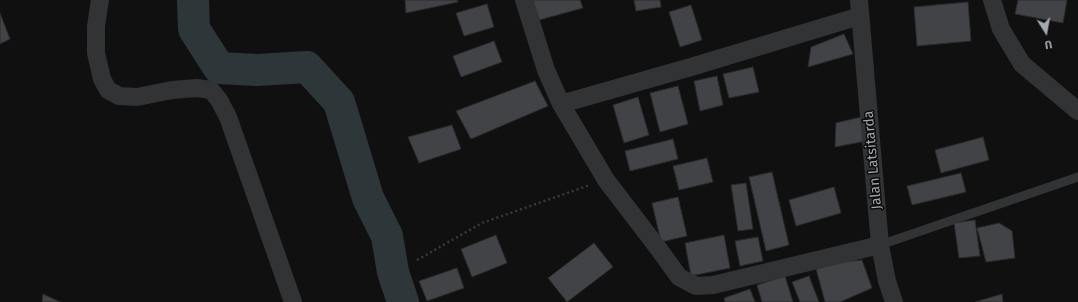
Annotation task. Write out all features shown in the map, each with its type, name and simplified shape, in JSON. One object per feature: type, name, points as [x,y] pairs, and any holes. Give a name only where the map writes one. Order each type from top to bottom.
[{"type":"street","points":[[100,0],[96,26],[96,53],[102,79],[108,90],[119,96],[137,97],[172,90],[197,88],[211,90],[219,100],[228,117],[293,302]]},
{"type":"street","points":[[524,0],[546,70],[561,104],[606,180],[679,277],[696,286],[713,285],[880,245]]},
{"type":"street","points":[[992,0],[1001,29],[1022,64],[1078,111]]},
{"type":"street","points":[[561,104],[691,67],[859,8]]},
{"type":"street","name":"Jalan Latsitarda","points":[[859,8],[880,245],[887,281],[894,302]]},
{"type":"lane","points":[[880,245],[1078,177]]},
{"type":"path","points":[[417,260],[482,223],[606,180]]},
{"type":"building","points":[[405,0],[457,0],[458,2],[406,13]]},
{"type":"building","points":[[533,0],[580,0],[583,8],[539,20]]},
{"type":"building","points":[[634,0],[660,0],[661,7],[636,11]]},
{"type":"building","points":[[1018,0],[1067,0],[1063,23],[1015,14]]},
{"type":"building","points":[[968,2],[971,41],[917,46],[914,7]]},
{"type":"building","points":[[487,4],[494,27],[464,36],[456,13]]},
{"type":"building","points":[[691,5],[702,40],[680,47],[669,12]]},
{"type":"building","points":[[0,13],[10,39],[0,44]]},
{"type":"building","points":[[844,34],[853,54],[808,67],[811,47]]},
{"type":"building","points":[[494,41],[502,62],[461,77],[453,56]]},
{"type":"building","points":[[753,67],[759,92],[729,98],[723,74]]},
{"type":"building","points":[[717,76],[723,105],[700,111],[694,81]]},
{"type":"building","points":[[535,81],[548,106],[471,139],[456,111]]},
{"type":"building","points":[[678,86],[688,124],[660,132],[650,93]]},
{"type":"building","points":[[638,97],[649,135],[624,143],[613,105]]},
{"type":"building","points":[[861,117],[866,141],[835,147],[836,123]]},
{"type":"building","points":[[452,125],[461,149],[419,163],[408,137]]},
{"type":"building","points":[[983,137],[989,160],[941,173],[935,150]]},
{"type":"building","points":[[673,139],[678,159],[630,171],[625,151]]},
{"type":"building","points":[[707,158],[713,182],[679,190],[673,166]]},
{"type":"building","points":[[772,172],[789,245],[766,251],[749,177]]},
{"type":"building","points":[[961,173],[966,192],[912,205],[907,186]]},
{"type":"building","points":[[746,183],[753,229],[738,231],[731,185]]},
{"type":"building","points":[[834,187],[841,213],[796,226],[789,200]]},
{"type":"building","points":[[678,197],[687,236],[661,242],[652,203]]},
{"type":"building","points":[[975,220],[980,256],[959,258],[954,223]]},
{"type":"building","points":[[999,223],[1012,231],[1015,258],[986,262],[977,228]]},
{"type":"building","points":[[496,235],[507,263],[472,277],[461,249]]},
{"type":"building","points":[[724,235],[730,268],[691,276],[685,243]]},
{"type":"building","points":[[758,237],[763,261],[740,266],[735,241]]},
{"type":"building","points":[[594,243],[613,267],[567,302],[548,278]]},
{"type":"building","points":[[862,260],[872,288],[840,302],[825,302],[815,265]]},
{"type":"building","points":[[457,268],[464,288],[427,301],[419,281]]},
{"type":"building","points":[[785,276],[793,302],[762,302],[757,285]]},
{"type":"building","points":[[809,276],[819,302],[800,302],[792,282]]},
{"type":"building","points":[[750,289],[755,302],[725,302],[724,298]]},
{"type":"building","points":[[43,294],[60,302],[42,302]]},
{"type":"building","points":[[1002,294],[1003,302],[975,302]]},
{"type":"waterway","points":[[193,0],[194,29],[219,68],[257,70],[307,67],[339,102],[368,198],[387,236],[393,272],[403,302]]}]
